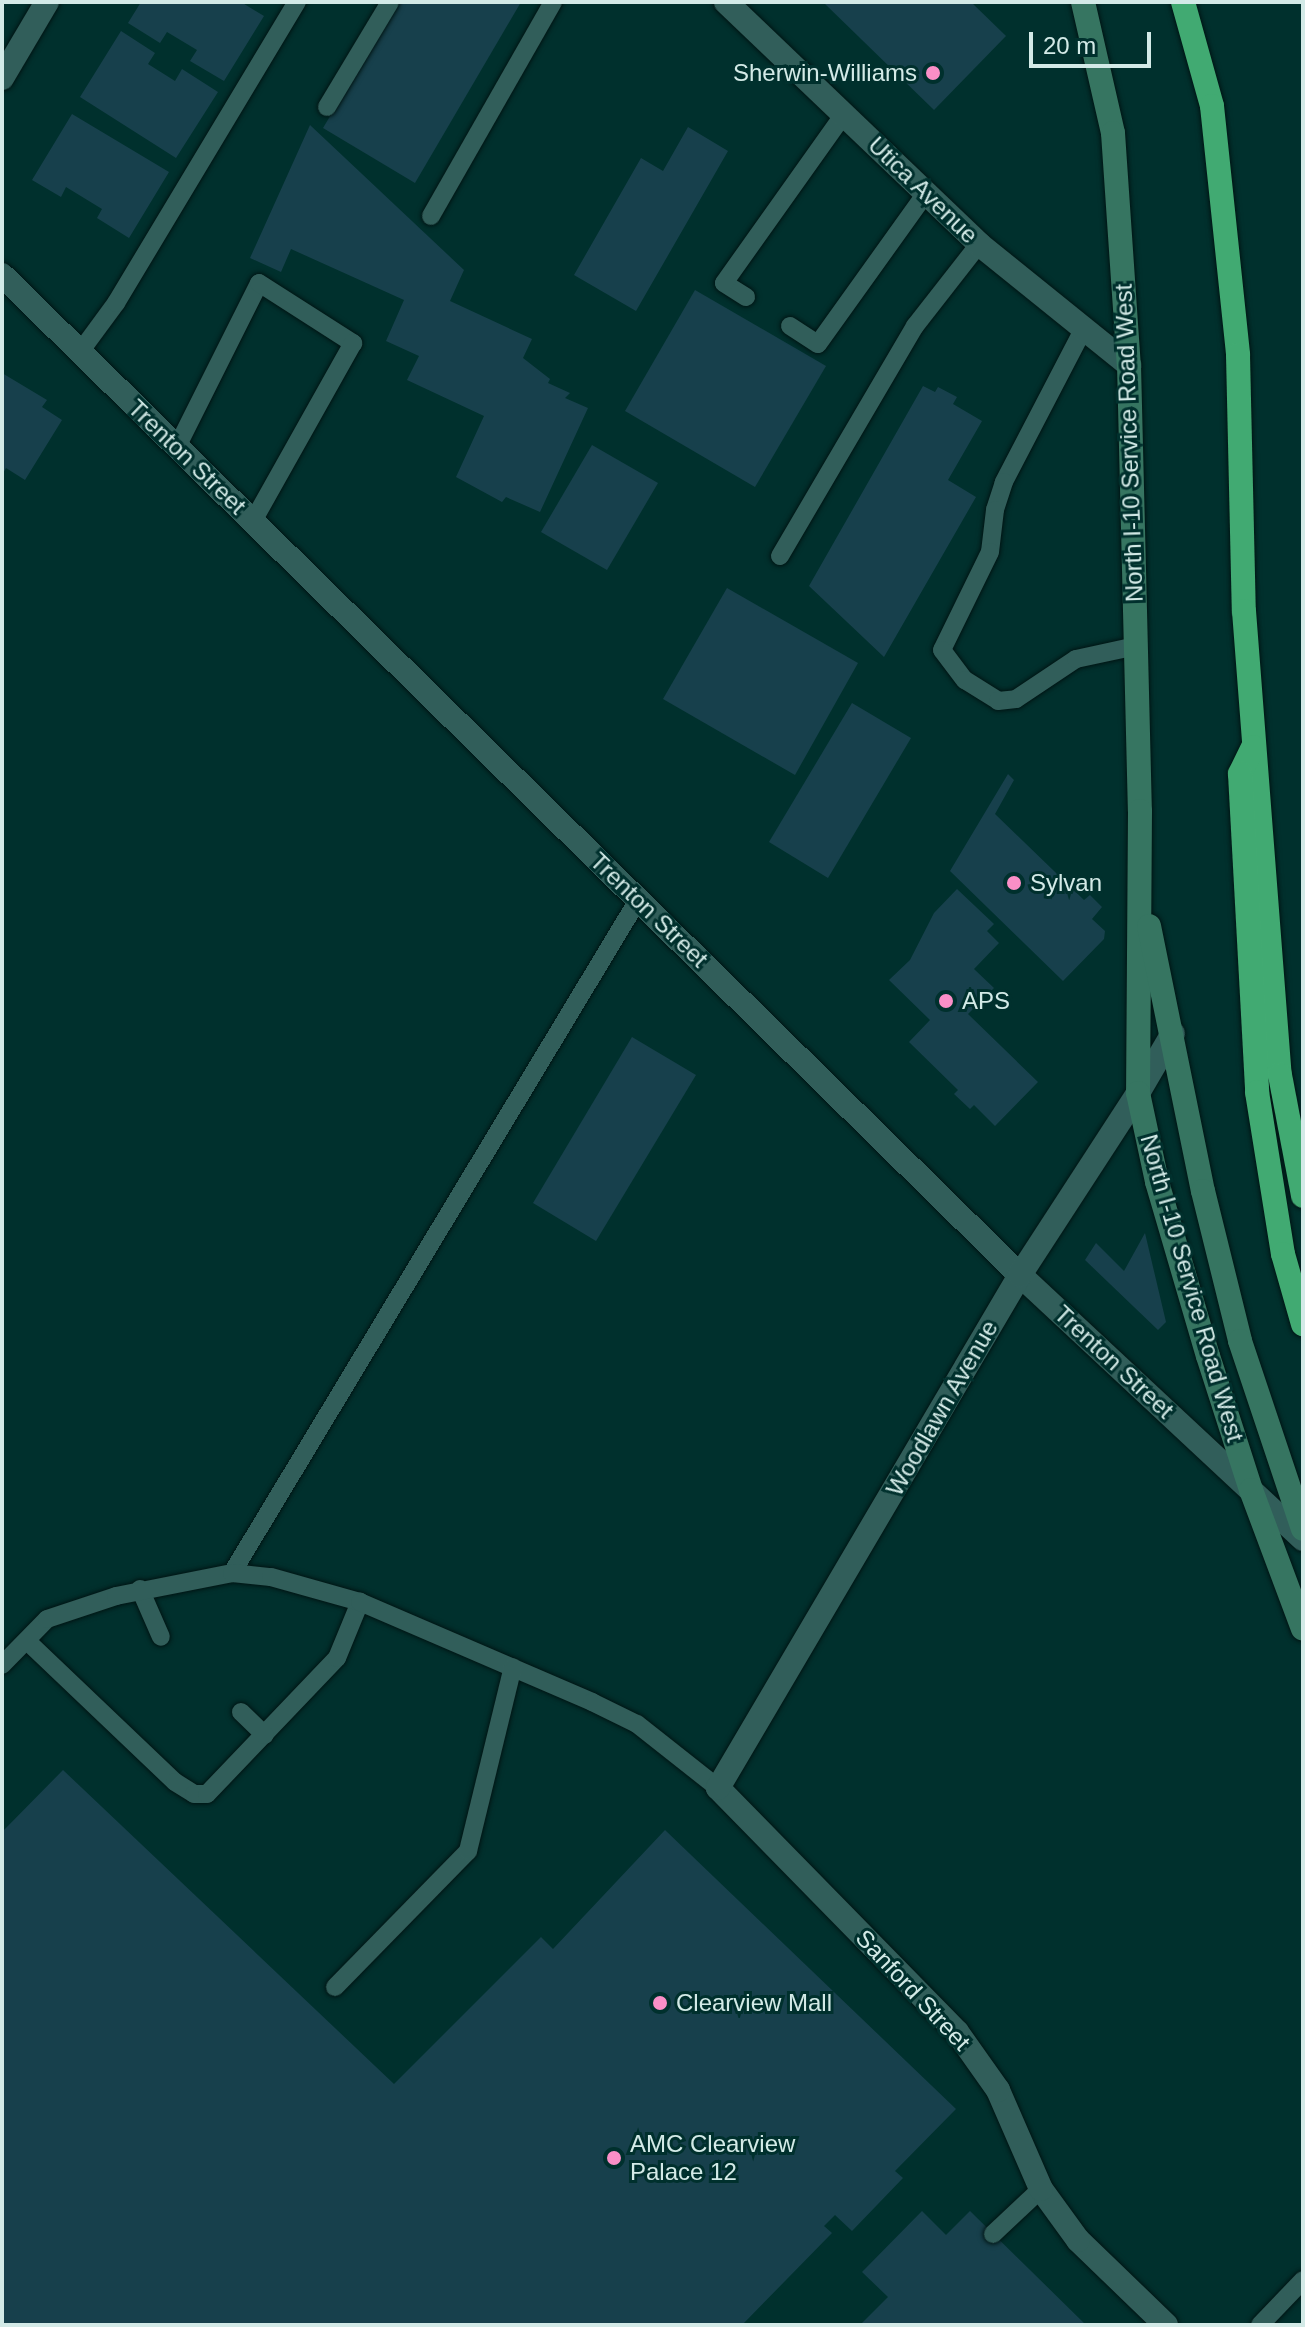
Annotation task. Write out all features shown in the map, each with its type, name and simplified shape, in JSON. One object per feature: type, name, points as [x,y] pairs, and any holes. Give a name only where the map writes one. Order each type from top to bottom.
[{"type":"highway","points":[[1183,2],[1212,106],[1238,355],[1244,611],[1280,1075],[1303,1196]]},
{"type":"highway","points":[[1255,745],[1240,774],[1257,1092],[1283,1254],[1303,1324]]},
{"type":"street","points":[[2,78],[47,2]]},
{"type":"street","name":"Utica Avenue","points":[[726,2],[979,244],[1129,365]]},
{"type":"street","name":"North I-10 Service Road West","points":[[1083,2],[1113,133],[1129,365],[1140,889],[1138,1093],[1157,1182],[1251,1490],[1303,1629]]},
{"type":"street","name":"Trenton Street","points":[[2,275],[1020,1275],[1303,1539]]},
{"type":"street","name":"North I-10 Service Road West","points":[[1140,889],[1173,1033],[1203,1191],[1240,1341],[1303,1529]]},
{"type":"street","name":"Woodlawn Avenue","points":[[718,1788],[1020,1275],[1138,1093],[1173,1033]]},
{"type":"street","name":"Sanford Street","points":[[718,1788],[957,2032],[998,2090],[1041,2189],[1078,2240],[1166,2325]]},
{"type":"lane","points":[[80,352],[116,303],[297,2]]},
{"type":"lane","points":[[327,107],[390,2]]},
{"type":"lane","points":[[431,216],[553,2]]},
{"type":"lane","points":[[746,297],[724,283],[844,114]]},
{"type":"lane","points":[[790,326],[818,344],[926,193]]},
{"type":"lane","points":[[780,556],[915,326],[979,244]]},
{"type":"lane","points":[[177,447],[259,283],[353,343],[253,521]]},
{"type":"lane","points":[[1084,328],[1004,482],[995,510],[990,552],[942,650],[965,680],[998,701],[1016,699],[1076,659],[1136,646]]},
{"type":"lane","points":[[232,1573],[638,900]]},
{"type":"lane","points":[[2,1665],[47,1619],[140,1589],[232,1573],[271,1577],[360,1602],[637,1724],[718,1788]]},
{"type":"lane","points":[[140,1589],[161,1637]]},
{"type":"lane","points":[[27,1641],[175,1782],[194,1794],[207,1794],[337,1658],[360,1602]]},
{"type":"lane","points":[[335,1987],[468,1851],[513,1667]]},
{"type":"lane","points":[[241,1712],[265,1735]]},
{"type":"lane","points":[[993,2234],[1041,2189]]},
{"type":"lane","points":[[1260,2325],[1303,2280]]},
{"type":"building","points":[[141,2],[241,2],[264,16],[224,81],[190,61],[197,50],[167,32],[160,43],[128,23]]},
{"type":"building","points":[[398,2],[521,2],[415,183],[323,128]]},
{"type":"building","name":"Sherwin-Williams","points":[[823,2],[971,2],[1006,36],[934,110]]},
{"type":"building","points":[[121,31],[155,53],[148,64],[175,81],[182,69],[218,92],[176,158],[80,97]]},
{"type":"building","points":[[72,114],[169,172],[129,238],[97,218],[102,209],[66,187],[61,197],[32,180]]},
{"type":"building","points":[[310,125],[464,270],[450,301],[532,339],[523,358],[550,379],[548,383],[570,393],[565,398],[588,408],[540,512],[506,497],[502,502],[456,477],[484,416],[407,380],[419,356],[386,341],[404,300],[291,249],[281,272],[250,258]]},
{"type":"building","points":[[688,127],[728,151],[636,311],[574,275],[641,158],[663,171]]},
{"type":"building","points":[[695,290],[826,366],[755,487],[625,411]]},
{"type":"building","points":[[2,373],[47,400],[42,407],[62,420],[25,480],[6,468],[2,475]]},
{"type":"building","points":[[923,386],[935,392],[938,387],[957,397],[953,404],[982,421],[948,480],[976,497],[884,657],[809,586]]},
{"type":"building","points":[[592,445],[658,483],[607,570],[541,532]]},
{"type":"building","points":[[727,588],[858,663],[795,775],[663,699]]},
{"type":"building","points":[[852,703],[911,738],[828,878],[769,842]]},
{"type":"building","name":"Sylvan","points":[[1008,774],[1014,780],[995,814],[1084,900],[1090,895],[1102,907],[1092,919],[1105,931],[1104,939],[1063,981],[950,871]]},
{"type":"building","name":"APS","points":[[957,889],[994,924],[987,931],[999,943],[974,969],[994,988],[968,1014],[1038,1082],[995,1126],[974,1105],[970,1109],[954,1094],[958,1090],[909,1042],[930,1020],[889,980],[910,960],[934,913]]},
{"type":"building","points":[[632,1037],[696,1075],[596,1241],[533,1203]]},
{"type":"building","points":[[1145,1233],[1166,1322],[1158,1330],[1085,1260],[1096,1243],[1124,1271]]},
{"type":"building","name":"Clearview Mall","points":[[63,1770],[394,2084],[541,1937],[553,1949],[665,1830],[956,2109],[895,2171],[903,2178],[852,2231],[835,2215],[824,2226],[832,2233],[742,2325],[2,2325],[2,1832]]},
{"type":"building","points":[[922,2211],[946,2235],[970,2211],[1086,2325],[860,2325],[888,2297],[862,2272]]},
{"type":"place","name":"Sherwin-Williams","points":[[933,73]]},
{"type":"place","name":"Sylvan","points":[[1014,883]]},
{"type":"place","name":"APS","points":[[946,1001]]},
{"type":"place","name":"Clearview Mall","points":[[660,2003]]},
{"type":"place","name":"AMC Clearview Palace 12","points":[[614,2158]]}]
